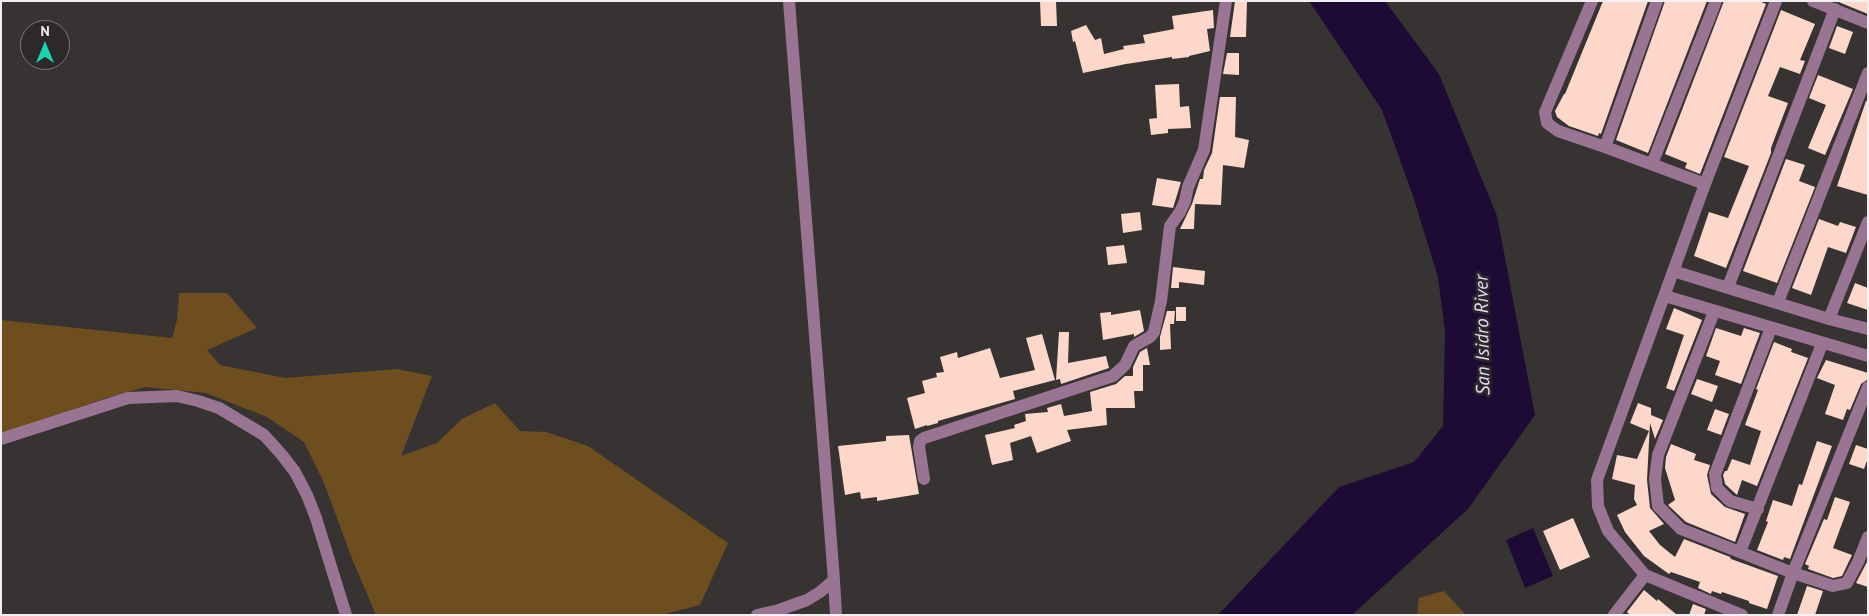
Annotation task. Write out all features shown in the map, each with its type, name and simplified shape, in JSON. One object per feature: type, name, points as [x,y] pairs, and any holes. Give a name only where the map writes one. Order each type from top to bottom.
[{"type":"street","points":[[789,1],[836,615]]},
{"type":"street","points":[[924,479],[919,447],[920,441],[924,438],[1113,376],[1125,365],[1134,346],[1150,337],[1154,332],[1161,301],[1170,226],[1180,212],[1190,181],[1204,150],[1226,1]]},
{"type":"street","points":[[1592,1],[1545,112],[1547,123],[1558,131],[1705,184]]},
{"type":"street","points":[[1605,147],[1657,1]]},
{"type":"street","points":[[1652,164],[1716,1]]},
{"type":"street","points":[[1742,615],[1645,575],[1608,531],[1598,506],[1597,480],[1705,184],[1776,1]]},
{"type":"street","points":[[1813,1],[1868,23]]},
{"type":"street","points":[[1728,287],[1834,9]]},
{"type":"street","points":[[1778,302],[1868,73]]},
{"type":"street","points":[[1829,319],[1868,222]]},
{"type":"street","points":[[1673,271],[1829,319],[1868,329]]},
{"type":"street","points":[[1665,296],[1822,344],[1868,356]]},
{"type":"street","points":[[1714,312],[1658,455],[1655,479],[1658,506],[1681,529],[1793,573],[1834,586],[1847,583],[1868,537]]},
{"type":"street","points":[[1758,509],[1730,501],[1717,488],[1715,474],[1771,328]]},
{"type":"street","points":[[1740,552],[1822,344]]},
{"type":"street","points":[[1778,615],[1868,387]]},
{"type":"street","points":[[1,438],[128,398],[177,396],[219,408],[264,435],[295,472],[316,518],[346,615]]},
{"type":"street","points":[[1614,615],[1645,575]]},
{"type":"street","points":[[757,615],[779,610],[807,600],[834,580]]},
{"type":"shaded area","points":[[179,293],[227,293],[257,328],[207,350],[220,365],[285,378],[397,369],[432,376],[401,456],[437,443],[462,419],[495,403],[520,431],[546,432],[588,446],[728,543],[700,605],[661,615],[376,615],[353,561],[324,483],[304,442],[267,417],[206,393],[145,387],[103,399],[1,434],[1,320],[172,338],[177,320]]},
{"type":"shaded area","points":[[1444,591],[1466,615],[1417,615],[1419,598]]},
{"type":"water","name":"San Isidro River","points":[[1309,1],[1385,1],[1439,74],[1497,216],[1535,415],[1468,509],[1352,615],[1218,615],[1339,487],[1414,462],[1443,426],[1445,331],[1438,277],[1413,196],[1382,110]]},
{"type":"water","points":[[1533,528],[1553,576],[1525,588],[1506,540]]},
{"type":"building","points":[[1040,1],[1056,1],[1057,26],[1041,26]]},
{"type":"building","points":[[1235,1],[1247,1],[1246,37],[1230,37]]},
{"type":"building","points":[[1603,1],[1648,1],[1601,134],[1599,133],[1598,136],[1569,126],[1557,117],[1555,111],[1565,94]]},
{"type":"building","points":[[1665,1],[1707,1],[1648,153],[1616,140]]},
{"type":"building","points":[[1724,1],[1759,1],[1766,4],[1700,174],[1685,168],[1687,163],[1665,154]]},
{"type":"building","points":[[1837,1],[1868,1],[1868,14],[1841,3]]},
{"type":"building","points":[[1213,10],[1214,28],[1207,29],[1210,51],[1189,57],[1172,59],[1172,57],[1083,73],[1071,31],[1086,25],[1095,40],[1101,38],[1104,54],[1124,49],[1123,46],[1145,43],[1143,35],[1174,29],[1172,16]]},
{"type":"building","points":[[1781,10],[1815,24],[1800,60],[1805,61],[1800,74],[1780,67],[1768,96],[1788,103],[1771,148],[1771,153],[1726,268],[1694,256],[1709,212],[1728,218],[1749,166],[1724,157]]},
{"type":"building","points":[[1837,26],[1853,32],[1845,54],[1829,48]]},
{"type":"building","points":[[1227,53],[1239,53],[1239,75],[1223,74]]},
{"type":"building","points":[[1818,75],[1853,89],[1825,155],[1808,148],[1826,105],[1809,98]]},
{"type":"building","points":[[1179,84],[1180,107],[1189,106],[1191,128],[1168,129],[1168,133],[1151,135],[1149,119],[1157,118],[1155,85]]},
{"type":"building","points":[[1220,97],[1236,97],[1235,137],[1249,140],[1244,168],[1223,165],[1221,205],[1195,204],[1194,229],[1180,229],[1192,204],[1200,179],[1203,179],[1204,170],[1212,153]]},
{"type":"building","points":[[1866,101],[1868,101],[1868,195],[1837,186]]},
{"type":"building","points":[[1786,159],[1805,165],[1799,181],[1815,187],[1777,283],[1743,271]]},
{"type":"building","points":[[1157,178],[1181,182],[1173,208],[1152,205]]},
{"type":"building","points":[[1140,212],[1142,230],[1123,233],[1121,214]]},
{"type":"building","points":[[1819,219],[1838,226],[1840,222],[1856,227],[1846,253],[1828,247],[1811,295],[1792,288]]},
{"type":"building","points":[[1124,245],[1127,263],[1108,265],[1106,247]]},
{"type":"building","points":[[1173,267],[1205,271],[1204,285],[1179,282],[1179,288],[1171,288]]},
{"type":"building","points":[[1855,283],[1868,288],[1868,310],[1847,303]]},
{"type":"building","points":[[1176,307],[1186,307],[1186,321],[1176,321]]},
{"type":"building","points":[[1674,308],[1702,320],[1674,391],[1666,388],[1684,335],[1666,329]]},
{"type":"building","points":[[1140,310],[1144,331],[1134,337],[1134,334],[1103,340],[1100,313],[1111,312],[1111,315]]},
{"type":"building","points":[[1167,311],[1175,311],[1174,324],[1170,324],[1171,349],[1160,350],[1160,337]]},
{"type":"building","points":[[1716,328],[1741,336],[1744,328],[1760,333],[1741,384],[1715,375],[1720,361],[1706,356]]},
{"type":"building","points":[[1059,332],[1069,332],[1068,363],[1106,356],[1109,368],[1061,384],[1060,379],[1056,380]]},
{"type":"building","points":[[1042,334],[1055,380],[1013,391],[1015,399],[915,429],[907,398],[925,393],[922,381],[937,377],[936,373],[944,372],[940,357],[957,352],[958,358],[990,348],[1000,378],[1035,370],[1026,338]]},
{"type":"building","points":[[1774,342],[1792,349],[1791,352],[1808,358],[1757,486],[1742,480],[1737,495],[1725,484],[1723,475],[1727,471],[1732,459],[1750,465],[1761,431],[1745,425]]},
{"type":"building","points":[[1147,348],[1150,365],[1143,365],[1143,391],[1134,391],[1135,408],[1106,408],[1107,425],[1067,430],[1071,441],[1037,453],[1031,436],[1010,443],[1013,460],[992,465],[985,435],[1015,428],[1014,425],[1026,421],[1025,414],[1048,412],[1047,408],[1061,404],[1064,416],[1092,411],[1090,392],[1116,384],[1125,376],[1133,376],[1133,367],[1140,352]]},
{"type":"building","points":[[1826,360],[1868,373],[1868,379],[1861,384],[1850,410],[1847,409],[1843,420],[1825,414],[1835,385],[1817,378]]},
{"type":"building","points":[[1697,379],[1718,386],[1712,402],[1691,394]]},
{"type":"building","points":[[1638,403],[1651,408],[1651,415],[1663,420],[1655,439],[1650,423],[1647,480],[1650,508],[1664,524],[1649,531],[1660,545],[1675,557],[1684,539],[1778,576],[1767,609],[1722,592],[1721,594],[1712,591],[1711,594],[1698,588],[1700,582],[1671,572],[1669,574],[1644,556],[1625,532],[1617,515],[1637,505],[1634,499],[1635,485],[1612,479],[1617,455],[1637,459],[1649,431],[1630,423]]},
{"type":"building","points":[[1715,409],[1729,414],[1721,435],[1707,430]]},
{"type":"building","points":[[909,435],[919,494],[877,501],[877,497],[861,499],[860,492],[845,495],[838,446],[886,441],[886,436]]},
{"type":"building","points":[[1817,441],[1832,446],[1790,559],[1784,557],[1783,560],[1757,550],[1768,522],[1766,521],[1773,500],[1792,506],[1799,484],[1802,485]]},
{"type":"building","points":[[1671,444],[1696,454],[1694,460],[1710,465],[1707,475],[1711,494],[1725,507],[1745,514],[1735,542],[1686,522],[1668,505],[1675,500],[1665,468],[1666,457]]},
{"type":"building","points":[[1856,445],[1868,449],[1868,458],[1864,469],[1849,464]]},
{"type":"building","points":[[1835,497],[1850,502],[1833,548],[1852,555],[1842,576],[1833,578],[1808,569],[1809,566],[1805,564],[1824,519],[1827,520]]},
{"type":"building","points":[[1573,518],[1590,557],[1560,570],[1543,531]]},
{"type":"building","points":[[1868,560],[1868,587],[1856,583]]},
{"type":"building","points":[[1807,586],[1823,591],[1815,615],[1797,615]]},
{"type":"building","points":[[1644,590],[1677,615],[1630,615],[1627,612]]},
{"type":"building","points":[[1693,604],[1706,609],[1704,615],[1689,615]]}]
